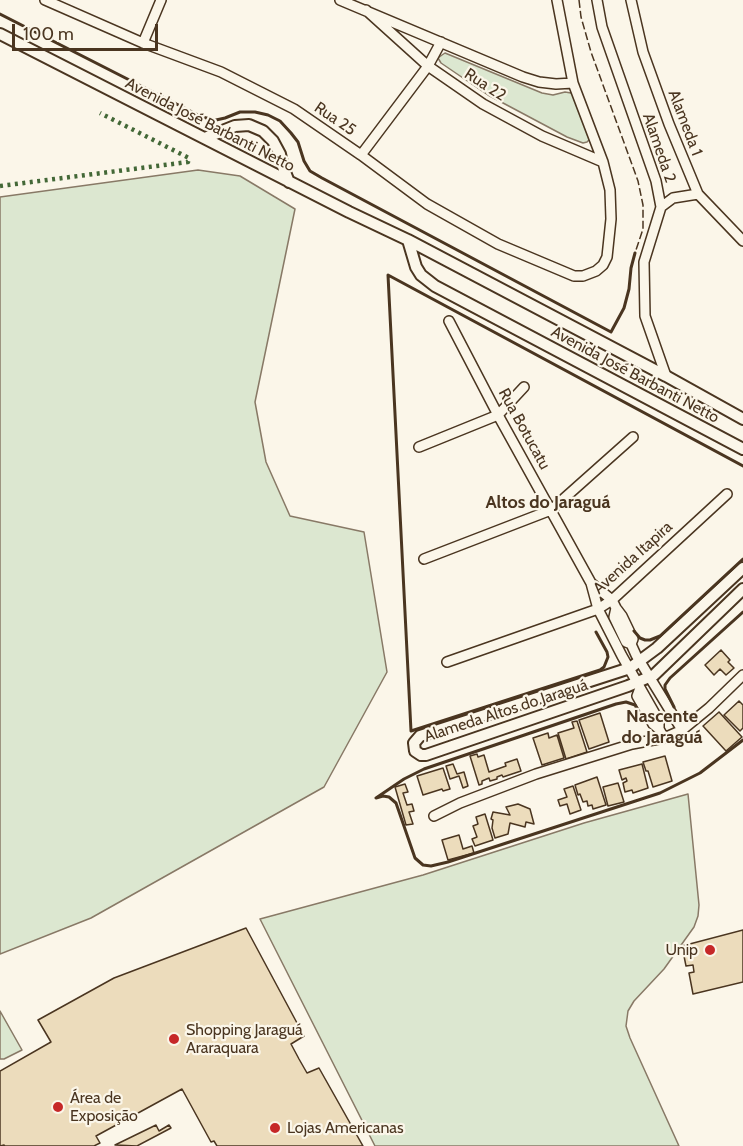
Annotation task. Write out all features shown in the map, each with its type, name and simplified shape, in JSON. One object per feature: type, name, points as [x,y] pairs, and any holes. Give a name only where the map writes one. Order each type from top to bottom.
[{"type":"street","name":"Rua 25","points":[[45,0],[143,43],[221,72],[294,109],[427,204],[498,244],[574,276],[583,276],[596,271],[607,257],[611,219],[610,190],[603,162]]},
{"type":"street","points":[[143,43],[161,0]]},
{"type":"street","points":[[340,0],[523,77],[539,82],[573,83]]},
{"type":"street","points":[[557,0],[573,83],[603,162]]},
{"type":"street","name":"Alameda 2","points":[[597,0],[602,27],[656,181],[661,207],[644,262],[645,316],[666,376]]},
{"type":"street","name":"Alameda 1","points":[[631,0],[643,52],[698,194],[743,241]]},
{"type":"street","name":"Rua 22","points":[[366,10],[428,66],[483,104],[542,136],[603,162]]},
{"type":"street","name":"Avenida José Barbanti Netto","points":[[0,34],[289,182],[408,240],[743,419]]},
{"type":"street","points":[[361,155],[428,66],[441,42]]},
{"type":"street","points":[[205,138],[235,126],[249,125],[263,131],[273,141],[289,182]]},
{"type":"street","points":[[661,207],[674,198],[698,194]]},
{"type":"street","name":"Avenida José Barbanti Netto","points":[[408,240],[416,267],[421,275],[435,286],[743,449]]},
{"type":"street","name":"Rua Botucatu","points":[[449,321],[591,583],[598,609],[622,656],[634,664]]},
{"type":"street","points":[[419,447],[498,415],[524,387]]},
{"type":"street","points":[[424,559],[551,510],[633,437]]},
{"type":"street","name":"Avenida Itapira","points":[[447,662],[614,604],[727,494]]},
{"type":"street","name":"Alameda Altos do Jaraguá","points":[[743,568],[657,648],[634,664],[420,736],[414,743],[415,751],[426,755],[639,685],[654,675],[743,589]]},
{"type":"street","name":"Rua Botucatu","points":[[591,583],[614,604]]},
{"type":"street","points":[[614,604],[633,639],[631,644],[639,685],[637,696],[653,724],[662,733]]},
{"type":"street","points":[[634,664],[649,677],[682,730]]},
{"type":"street","points":[[434,816],[460,803],[537,774],[662,733],[682,730],[743,675]]},
{"type":"green space","points":[[445,53],[542,93],[553,95],[571,93],[575,96],[590,139],[583,143],[567,137],[488,95],[441,63],[438,58]]},
{"type":"green space","points":[[198,170],[240,176],[295,209],[255,402],[266,462],[290,516],[364,532],[387,672],[324,787],[91,918],[0,954],[0,197]]},
{"type":"green space","points":[[688,794],[699,905],[698,916],[694,927],[664,969],[634,1001],[628,1011],[626,1026],[679,1146],[375,1146],[260,919],[423,875],[584,823]]},
{"type":"green space","points":[[0,1011],[22,1050],[4,1059],[0,1059]]},
{"type":"building","points":[[721,650],[734,668],[726,675],[720,669],[714,675],[705,665]]},
{"type":"building","points":[[739,701],[743,705],[743,728],[740,731],[724,715]]},
{"type":"building","points":[[719,712],[742,737],[726,751],[703,726]]},
{"type":"building","points":[[600,713],[609,742],[589,749],[579,720]]},
{"type":"building","points":[[577,721],[587,752],[566,759],[558,733],[574,728],[572,722]]},
{"type":"building","points":[[548,733],[549,738],[557,735],[564,758],[542,765],[533,738]]},
{"type":"building","points":[[477,754],[478,757],[484,755],[489,772],[517,759],[521,771],[503,777],[502,775],[490,781],[489,778],[479,785],[470,756]]},
{"type":"building","points":[[665,756],[672,781],[653,787],[643,762]]},
{"type":"building","points":[[453,764],[457,774],[464,772],[468,786],[463,788],[459,776],[450,779],[446,766]]},
{"type":"building","points":[[642,764],[648,788],[633,793],[632,790],[625,792],[623,783],[627,781],[626,778],[622,780],[619,770]]},
{"type":"building","points":[[443,768],[450,789],[423,795],[417,776]]},
{"type":"building","points":[[597,777],[606,805],[593,809],[592,805],[588,806],[587,801],[583,802],[575,785]]},
{"type":"building","points":[[618,783],[624,802],[608,806],[603,787]]},
{"type":"building","points":[[405,784],[408,792],[403,793],[407,805],[412,804],[414,811],[409,812],[413,824],[406,825],[395,787]]},
{"type":"building","points":[[573,786],[581,810],[570,814],[567,804],[560,806],[558,800],[567,797],[564,789]]},
{"type":"building","points":[[518,804],[530,809],[534,824],[526,822],[525,827],[510,823],[508,834],[495,838],[491,819],[493,812],[510,815],[506,807]]},
{"type":"building","points":[[485,814],[493,840],[475,846],[472,839],[477,837],[473,826],[478,824],[476,817]]},
{"type":"building","points":[[459,835],[463,849],[472,846],[474,853],[448,860],[442,840]]},
{"type":"building","name":"Shopping Jaraguá Araraquara","points":[[246,928],[304,1036],[291,1044],[299,1059],[307,1073],[319,1068],[363,1146],[217,1146],[214,1141],[211,1142],[182,1089],[96,1136],[100,1143],[94,1146],[0,1146],[0,1071],[51,1042],[38,1020],[114,978]]},
{"type":"building","points":[[743,930],[743,982],[693,994],[689,973],[694,972],[693,965],[686,966],[682,946]]},
{"type":"building","points":[[156,1125],[159,1131],[169,1125],[171,1128],[137,1146],[115,1145]]},
{"type":"hedge","points":[[0,186],[188,162],[189,158],[100,113]]},
{"type":"fence","points":[[579,0],[581,17],[591,52],[638,181],[643,205],[643,229],[635,253]]},
{"type":"wall","points":[[0,14],[202,117],[216,120],[240,112],[255,112],[280,121],[298,142],[310,171],[611,332],[624,308],[635,253]]},
{"type":"wall","points":[[596,632],[608,657],[604,667],[600,670],[411,731],[388,275],[743,466]]},
{"type":"wall","points":[[634,631],[645,640],[660,636],[743,559]]},
{"type":"wall","points":[[674,707],[665,689],[670,678],[743,612]]},
{"type":"wall","points":[[644,721],[635,705],[626,702],[616,704],[424,769],[376,798],[389,797],[396,803],[415,858],[423,865],[431,866],[660,793],[700,773],[743,740]]},
{"type":"place","name":"Unip","points":[[710,950]]},
{"type":"place","name":"Shopping Jaraguá Araraquara","points":[[174,1039]]},
{"type":"place","name":"Área de Exposição","points":[[58,1107]]},
{"type":"place","name":"Lojas Americanas","points":[[275,1128]]},
{"type":"district","name":"Altos do Jaraguá","points":[[548,503]]},
{"type":"district","name":"Nascente do Jaraguá","points":[[662,727]]}]
